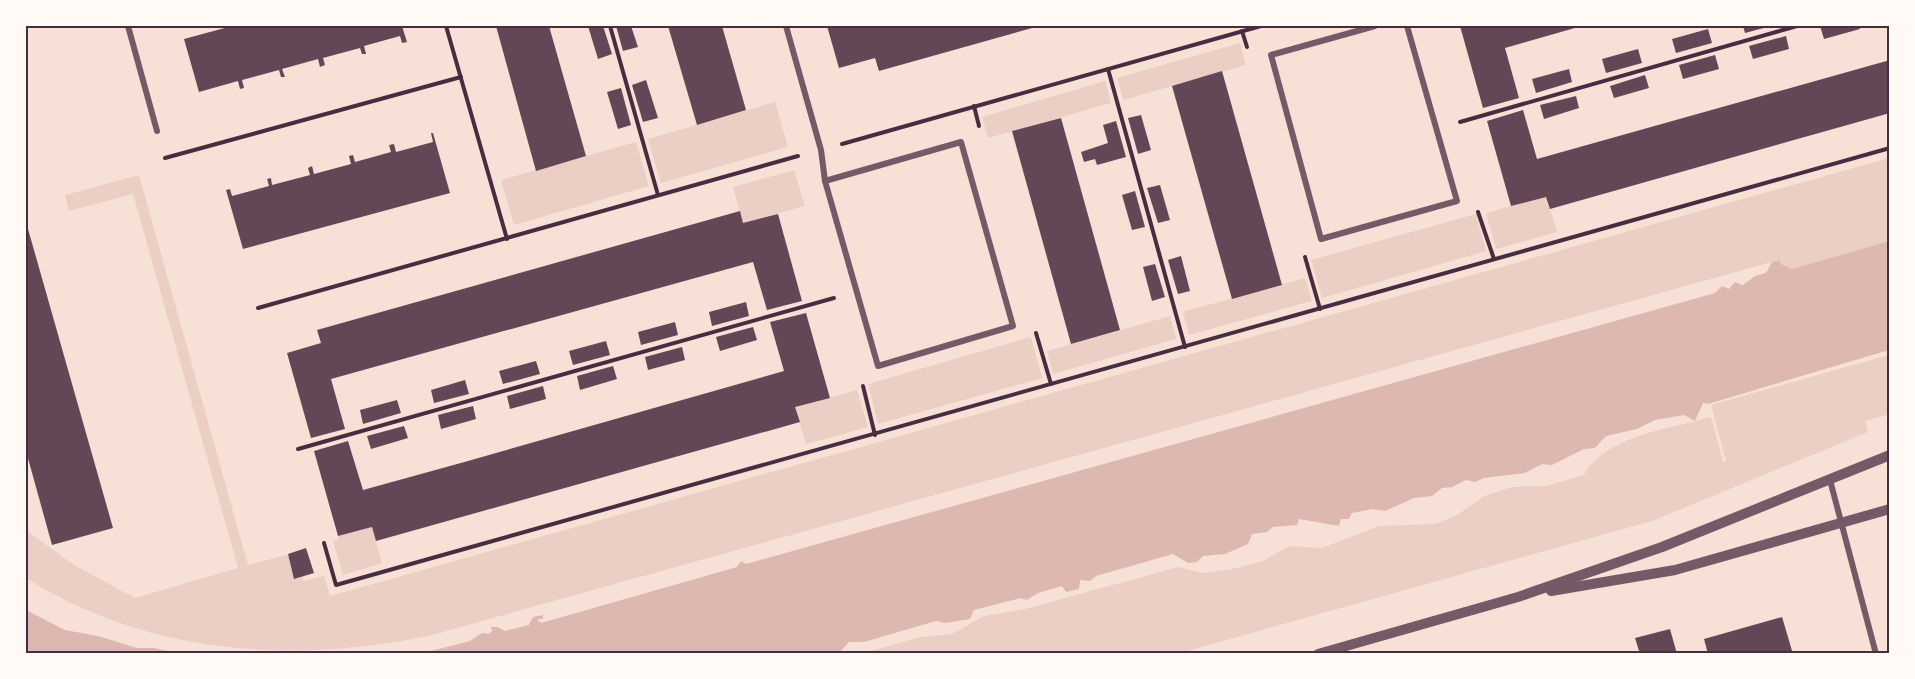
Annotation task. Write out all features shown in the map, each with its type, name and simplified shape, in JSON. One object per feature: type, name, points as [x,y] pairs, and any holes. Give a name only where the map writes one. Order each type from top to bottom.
[{"type":"street","points":[[128,26],[157,131]]},
{"type":"street","points":[[786,26],[821,150],[825,181],[878,366],[1013,326],[961,141],[825,181]]},
{"type":"street","points":[[1376,26],[1271,55],[1321,239],[1456,201],[1407,26]]},
{"type":"street","points":[[1318,654],[1518,597],[1662,547],[1890,455]]},
{"type":"street","points":[[1830,480],[1876,654]]},
{"type":"street","points":[[1518,597],[1675,570],[1890,509]]},
{"type":"path","points":[[446,26],[507,239]]},
{"type":"path","points":[[610,26],[658,195]]},
{"type":"path","points":[[258,308],[1261,26]]},
{"type":"path","points":[[1436,129],[1797,26]]},
{"type":"path","points":[[1108,69],[1185,347]]},
{"type":"path","points":[[165,158],[461,77]]},
{"type":"path","points":[[324,543],[336,585],[1890,148]]},
{"type":"path","points":[[1456,201],[1481,214],[1494,259]]},
{"type":"path","points":[[298,448],[857,292]]},
{"type":"path","points":[[875,435],[862,387],[878,366]]},
{"type":"shaded area","points":[[1240,43],[1246,65],[1123,100],[1117,78]]},
{"type":"shaded area","points":[[1105,81],[1111,103],[988,138],[982,117]]},
{"type":"shaded area","points":[[775,102],[788,147],[661,183],[648,139]]},
{"type":"shaded area","points":[[636,142],[649,186],[514,225],[501,180]]},
{"type":"shaded area","points":[[1889,158],[1889,241],[1792,269],[1781,264],[1780,260],[1772,262],[432,635],[380,644],[328,649],[275,650],[223,646],[171,637],[121,623],[72,603],[26,578],[26,530],[74,565],[135,598],[238,568],[133,194],[69,211],[65,195],[139,175],[248,565],[289,554],[296,579],[302,577],[304,581],[324,576],[330,596]]},
{"type":"shaded area","points":[[794,170],[805,206],[743,223],[733,187]]},
{"type":"shaded area","points":[[1546,196],[1557,232],[1496,249],[1486,213]]},
{"type":"shaded area","points":[[1476,214],[1486,251],[1322,298],[1311,260]]},
{"type":"shaded area","points":[[1889,241],[1889,350],[1708,404],[1703,403],[1695,421],[1684,415],[1655,420],[1637,429],[1606,436],[1595,448],[1584,449],[1552,465],[1542,464],[1525,473],[1484,478],[1475,482],[1466,480],[1452,487],[1442,488],[1432,496],[1414,498],[1385,511],[1372,509],[1352,513],[1349,519],[1341,519],[1339,526],[1299,519],[1297,525],[1273,527],[1267,532],[1252,534],[1248,544],[1225,554],[1203,556],[1197,562],[1188,563],[1173,554],[1096,576],[1090,581],[1080,580],[1079,589],[1066,592],[1062,586],[1038,593],[1027,600],[1021,598],[974,610],[970,619],[945,623],[936,621],[864,642],[849,642],[839,653],[423,653],[470,641],[482,633],[489,634],[492,631],[491,627],[505,631],[529,625],[533,617],[543,615],[543,619],[537,619],[541,623],[737,567],[741,561],[746,564],[1715,293],[1722,286],[1729,289],[1735,282],[1743,285],[1755,276],[1766,273],[1772,262],[1780,260],[1781,264],[1792,269]]},
{"type":"shaded area","points":[[1305,278],[1312,301],[1189,335],[1183,312]]},
{"type":"shaded area","points":[[1170,316],[1176,339],[1053,374],[1047,351]]},
{"type":"shaded area","points":[[1031,337],[1042,378],[878,424],[868,384]]},
{"type":"shaded area","points":[[1889,355],[1889,414],[1865,421],[1868,432],[1652,521],[1180,653],[864,653],[920,637],[952,634],[984,616],[1025,609],[1178,567],[1203,573],[1232,569],[1263,561],[1290,546],[1322,548],[1379,526],[1436,524],[1457,515],[1484,496],[1512,487],[1546,486],[1584,475],[1607,451],[1623,442],[1711,417],[1723,462],[1726,461],[1711,405]]},
{"type":"shaded area","points":[[857,390],[868,427],[806,444],[795,407]]},
{"type":"shaded area","points":[[372,527],[382,563],[343,575],[333,541],[339,540],[338,536]]},
{"type":"shaded area","points":[[26,610],[65,630],[98,636],[137,648],[154,648],[178,653],[26,653]]},
{"type":"building","points":[[232,26],[402,26],[407,42],[402,43],[400,36],[364,46],[366,54],[362,54],[360,48],[323,58],[325,65],[320,67],[318,59],[282,69],[285,77],[281,77],[279,70],[242,80],[244,88],[240,89],[238,81],[199,92],[184,39]]},
{"type":"building","points":[[496,26],[549,26],[586,156],[536,171]]},
{"type":"building","points":[[588,26],[603,26],[612,54],[598,59]]},
{"type":"building","points":[[616,26],[631,26],[638,47],[623,51]]},
{"type":"building","points":[[668,26],[722,26],[746,110],[697,125]]},
{"type":"building","points":[[827,26],[1039,26],[879,71],[875,58],[839,68]]},
{"type":"building","points":[[1460,26],[1582,26],[1505,48],[1519,98],[1483,108]]},
{"type":"building","points":[[1743,26],[1771,26],[1745,33]]},
{"type":"building","points":[[1820,26],[1859,26],[1860,29],[1824,39]]},
{"type":"building","points":[[1708,29],[1712,43],[1676,53],[1672,39]]},
{"type":"building","points":[[1786,36],[1789,49],[1753,59],[1749,46]]},
{"type":"building","points":[[1638,49],[1642,63],[1606,73],[1602,59]]},
{"type":"building","points":[[1715,55],[1719,69],[1683,79],[1679,65]]},
{"type":"building","points":[[1890,60],[1890,113],[1550,209],[1546,197],[1511,206],[1487,121],[1523,110],[1537,159]]},
{"type":"building","points":[[1569,69],[1572,82],[1536,93],[1532,79]]},
{"type":"building","points":[[1222,71],[1282,285],[1232,299],[1172,86]]},
{"type":"building","points":[[1645,75],[1649,88],[1614,98],[1610,86]]},
{"type":"building","points":[[646,80],[658,118],[643,122],[632,85]]},
{"type":"building","points":[[621,88],[631,125],[618,129],[607,92]]},
{"type":"building","points":[[1576,96],[1579,108],[1544,119],[1540,105]]},
{"type":"building","points":[[1141,115],[1151,150],[1138,154],[1128,118]]},
{"type":"building","points":[[1061,118],[1120,330],[1071,344],[1012,131]]},
{"type":"building","points":[[1116,121],[1126,157],[1097,165],[1095,159],[1084,162],[1081,152],[1108,143],[1103,125]]},
{"type":"building","points":[[431,133],[433,133],[450,193],[243,249],[226,190],[230,189],[232,196],[269,186],[267,179],[271,178],[272,185],[310,175],[308,168],[312,166],[314,174],[351,164],[349,156],[353,155],[355,162],[391,152],[389,145],[394,144],[396,152],[433,142]]},
{"type":"building","points":[[1160,185],[1170,220],[1158,223],[1147,188]]},
{"type":"building","points":[[1135,191],[1145,227],[1132,230],[1122,195]]},
{"type":"building","points":[[740,211],[743,223],[778,214],[802,301],[767,310],[753,262],[331,379],[345,429],[311,438],[287,353],[321,343],[317,330]]},
{"type":"building","points":[[26,229],[28,229],[113,528],[52,545],[26,451]]},
{"type":"building","points":[[1181,256],[1190,291],[1178,294],[1168,260]]},
{"type":"building","points":[[1155,264],[1165,297],[1152,301],[1143,267]]},
{"type":"building","points":[[746,302],[749,316],[712,326],[709,312]]},
{"type":"building","points":[[806,313],[830,398],[795,407],[800,422],[376,541],[372,527],[338,536],[314,451],[348,441],[363,490],[468,461],[784,371],[770,322]]},
{"type":"building","points":[[675,322],[678,335],[641,345],[638,332]]},
{"type":"building","points":[[753,327],[757,340],[720,351],[716,337]]},
{"type":"building","points":[[606,341],[610,355],[573,365],[569,351]]},
{"type":"building","points":[[682,347],[685,360],[648,370],[645,357]]},
{"type":"building","points":[[536,361],[540,374],[503,384],[499,371]]},
{"type":"building","points":[[613,366],[617,379],[580,390],[577,376]]},
{"type":"building","points":[[465,380],[469,394],[434,403],[431,390]]},
{"type":"building","points":[[543,386],[546,399],[510,409],[507,396]]},
{"type":"building","points":[[397,400],[401,413],[363,424],[360,410]]},
{"type":"building","points":[[473,406],[476,419],[441,429],[438,415]]},
{"type":"building","points":[[404,426],[408,438],[371,449],[367,436]]},
{"type":"building","points":[[306,548],[314,573],[294,579],[288,554]]},
{"type":"building","points":[[1782,617],[1793,654],[1708,654],[1704,639]]},
{"type":"building","points":[[1670,629],[1677,654],[1640,654],[1635,638]]}]
